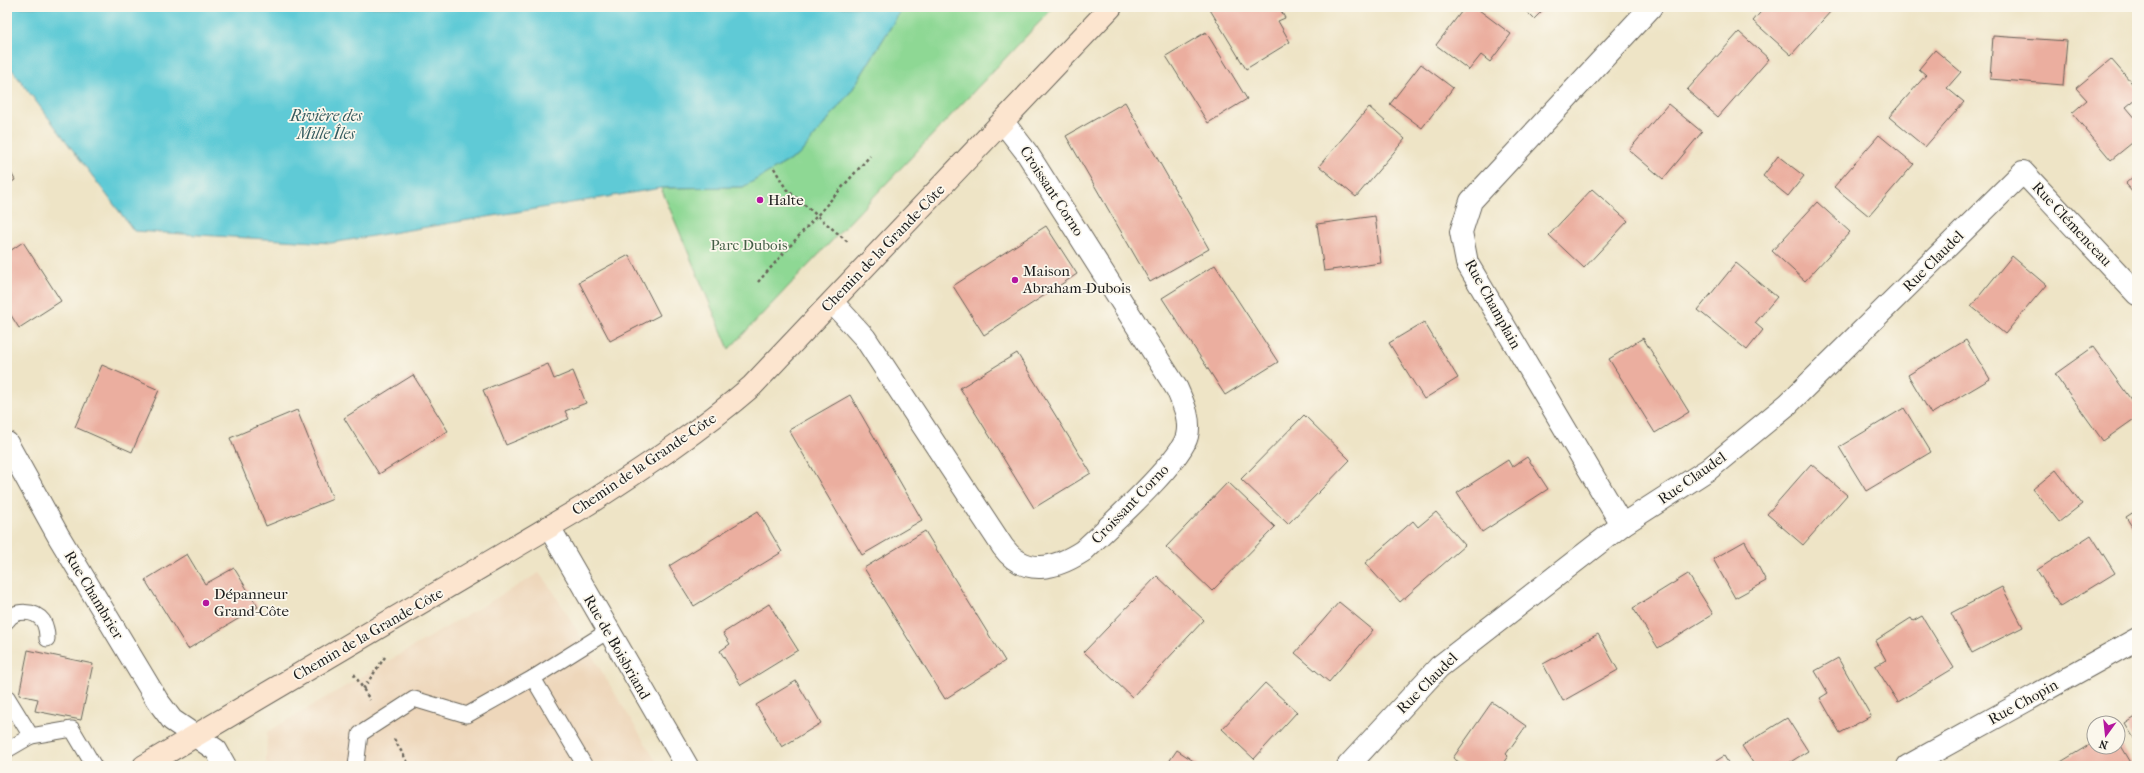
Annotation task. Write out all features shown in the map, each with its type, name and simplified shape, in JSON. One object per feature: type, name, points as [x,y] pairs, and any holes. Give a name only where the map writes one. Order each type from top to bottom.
[{"type":"main road","name":"Chemin de la Grande-Côte","points":[[144,766],[194,735],[549,527],[653,462],[706,424],[752,386],[1111,7]]},
{"type":"street","name":"Rue Champlain","points":[[1622,525],[1467,263],[1461,232],[1471,201],[1651,7]]},
{"type":"street","name":"Croissant Corno","points":[[832,302],[865,338],[1003,547],[1010,557],[1019,563],[1040,567],[1049,566],[1072,558],[1084,551],[1163,471],[1176,456],[1187,436],[1188,425],[1185,406],[1177,389],[1027,153],[1003,122]]},
{"type":"street","name":"Rue Claudel","points":[[1348,766],[1439,667],[1622,525],[1709,469],[1788,404],[2023,172]]},
{"type":"street","name":"Rue Clémenceau","points":[[2023,172],[2137,294]]},
{"type":"street","name":"Rue Chambrier","points":[[7,443],[59,537],[157,700],[172,720],[216,750],[225,766]]},
{"type":"street","name":"Rue de Boisbriand","points":[[549,527],[687,766]]},
{"type":"street","name":"Rue Chopin","points":[[1908,766],[2137,639]]},
{"type":"lane","points":[[7,621],[14,615],[21,612],[37,616],[43,621],[47,639]]},
{"type":"lane","points":[[356,766],[360,734],[414,699],[467,715],[533,678],[608,631]]},
{"type":"lane","points":[[533,678],[585,766]]},
{"type":"lane","points":[[7,697],[31,736]]},
{"type":"lane","points":[[7,750],[31,736],[72,729],[94,766]]},
{"type":"path","points":[[758,282],[870,156]]},
{"type":"path","points":[[774,168],[786,189],[854,247]]},
{"type":"path","points":[[364,690],[387,654]]},
{"type":"path","points":[[351,669],[373,706]]},
{"type":"path","points":[[392,736],[410,766]]},
{"type":"shaded area","points":[[539,573],[553,591],[659,766],[268,766],[266,762],[267,732]]},
{"type":"green space","name":"Parc Dubois","points":[[903,7],[1053,8],[729,349],[661,188],[743,187],[799,155],[852,90]]},
{"type":"water","name":"Rivière des Mille Îles","points":[[7,7],[903,7],[852,90],[799,155],[743,187],[661,188],[331,243],[134,231],[7,63]]},
{"type":"building","points":[[1279,7],[1285,18],[1278,21],[1290,42],[1246,69],[1209,8]]},
{"type":"building","points":[[1465,7],[1475,7],[1511,34],[1490,62],[1481,55],[1469,70],[1436,45]]},
{"type":"building","points":[[1522,7],[1546,7],[1534,19]]},
{"type":"building","points":[[1765,7],[1828,7],[1832,10],[1791,55],[1753,21]]},
{"type":"building","points":[[1206,32],[1247,99],[1208,123],[1166,56]]},
{"type":"building","points":[[1739,32],[1769,59],[1718,117],[1687,90]]},
{"type":"building","points":[[1993,36],[2067,41],[2063,85],[1990,79]]},
{"type":"building","points":[[1935,50],[1961,72],[1947,88],[1964,102],[1925,147],[1889,117],[1926,75],[1919,69]]},
{"type":"building","points":[[2111,59],[2137,89],[2137,98],[2126,107],[2137,120],[2137,139],[2111,160],[2072,113],[2087,100],[2076,88]]},
{"type":"building","points":[[1421,64],[1453,88],[1422,128],[1390,104]]},
{"type":"building","points":[[1125,102],[1209,249],[1150,282],[1066,136]]},
{"type":"building","points":[[1668,104],[1702,132],[1663,179],[1629,150]]},
{"type":"building","points":[[1369,107],[1405,139],[1356,197],[1319,166]]},
{"type":"building","points":[[1879,135],[1914,164],[1869,216],[1834,187]]},
{"type":"building","points":[[1778,156],[1804,176],[1788,196],[1763,176]]},
{"type":"building","points":[[7,165],[15,180],[7,185]]},
{"type":"building","points":[[2137,173],[2137,197],[2125,184]]},
{"type":"building","points":[[1592,189],[1628,221],[1584,268],[1549,235]]},
{"type":"building","points":[[1817,202],[1850,232],[1805,281],[1772,251]]},
{"type":"building","points":[[1375,216],[1381,263],[1324,271],[1317,224]]},
{"type":"building","name":"Maison Abraham-Dubois","points":[[1046,226],[1077,274],[984,335],[953,286]]},
{"type":"building","points":[[23,242],[61,301],[19,328],[7,309],[7,253]]},
{"type":"building","points":[[629,255],[660,315],[610,341],[579,282]]},
{"type":"building","points":[[2012,256],[2046,285],[2005,334],[1971,306]]},
{"type":"building","points":[[1736,263],[1777,297],[1755,323],[1763,330],[1747,350],[1698,310]]},
{"type":"building","points":[[1215,265],[1278,362],[1225,395],[1162,298]]},
{"type":"building","points":[[1424,322],[1458,378],[1424,399],[1389,343]]},
{"type":"building","points":[[1643,338],[1689,412],[1655,433],[1609,359]]},
{"type":"building","points":[[1966,340],[1990,379],[1931,414],[1908,375]]},
{"type":"building","points":[[2093,347],[2137,408],[2137,417],[2103,441],[2055,374]]},
{"type":"building","points":[[1017,353],[1091,473],[1034,508],[960,388]]},
{"type":"building","points":[[548,364],[554,379],[573,371],[586,403],[565,411],[569,419],[506,445],[483,390]]},
{"type":"building","points":[[102,365],[159,390],[132,452],[75,427]]},
{"type":"building","points":[[413,375],[448,431],[379,474],[344,418]]},
{"type":"building","points":[[850,395],[922,520],[862,555],[789,430]]},
{"type":"building","points":[[1904,408],[1931,452],[1866,491],[1839,447]]},
{"type":"building","points":[[297,410],[333,499],[266,526],[230,438]]},
{"type":"building","points":[[1304,415],[1350,460],[1288,524],[1241,479]]},
{"type":"building","points":[[1527,457],[1548,489],[1482,532],[1457,493],[1508,460],[1512,467]]},
{"type":"building","points":[[1811,464],[1847,495],[1803,545],[1767,514]]},
{"type":"building","points":[[2056,470],[2082,504],[2059,522],[2033,489]]},
{"type":"building","points":[[1228,482],[1275,527],[1212,591],[1166,547]]},
{"type":"building","points":[[2137,510],[2137,535],[2126,517]]},
{"type":"building","points":[[758,511],[782,552],[694,606],[669,566]]},
{"type":"building","points":[[1436,512],[1465,545],[1400,602],[1365,563],[1413,521],[1418,527]]},
{"type":"building","points":[[925,531],[1005,661],[945,699],[864,568]]},
{"type":"building","points":[[2091,535],[2115,573],[2060,607],[2037,570]]},
{"type":"building","points":[[1745,541],[1766,581],[1735,598],[1713,559]]},
{"type":"building","points":[[187,554],[205,584],[234,568],[258,607],[188,649],[145,580]]},
{"type":"building","points":[[1688,574],[1713,614],[1658,648],[1633,608]]},
{"type":"building","points":[[1157,576],[1204,620],[1132,697],[1084,652]]},
{"type":"building","points":[[2002,587],[2023,627],[1972,653],[1951,613]]},
{"type":"building","points":[[1339,602],[1373,630],[1329,682],[1295,653]]},
{"type":"building","points":[[769,604],[798,650],[741,685],[720,651],[730,644],[723,633]]},
{"type":"building","points":[[1922,616],[1954,668],[1898,702],[1875,666],[1886,660],[1875,641],[1911,618],[1913,621]]},
{"type":"building","points":[[1598,634],[1618,670],[1563,701],[1543,664]]},
{"type":"building","points":[[28,650],[93,664],[81,720],[35,711],[38,699],[19,695]]},
{"type":"building","points":[[1838,658],[1871,716],[1840,733],[1820,698],[1828,693],[1815,671]]},
{"type":"building","points":[[796,681],[821,723],[782,747],[756,705]]},
{"type":"building","points":[[1265,683],[1297,712],[1254,759],[1222,729]]},
{"type":"building","points":[[1492,702],[1526,726],[1506,754],[1508,756],[1501,766],[1465,766],[1453,758]]},
{"type":"building","points":[[2137,716],[2137,743],[2126,726],[2126,723]]},
{"type":"building","points":[[1787,718],[1808,751],[1784,766],[1755,766],[1742,746]]},
{"type":"building","points":[[2086,747],[2086,755],[2126,754],[2133,766],[2054,766]]},
{"type":"building","points":[[1177,750],[1201,766],[1166,766]]},
{"type":"building","points":[[1724,756],[1730,766],[1708,766]]},
{"type":"place","name":"Halte","points":[[760,200]]},
{"type":"place","name":"Maison Abraham-Dubois","points":[[1015,280]]},
{"type":"place","name":"Dépanneur Grand-Côte","points":[[206,603]]}]
